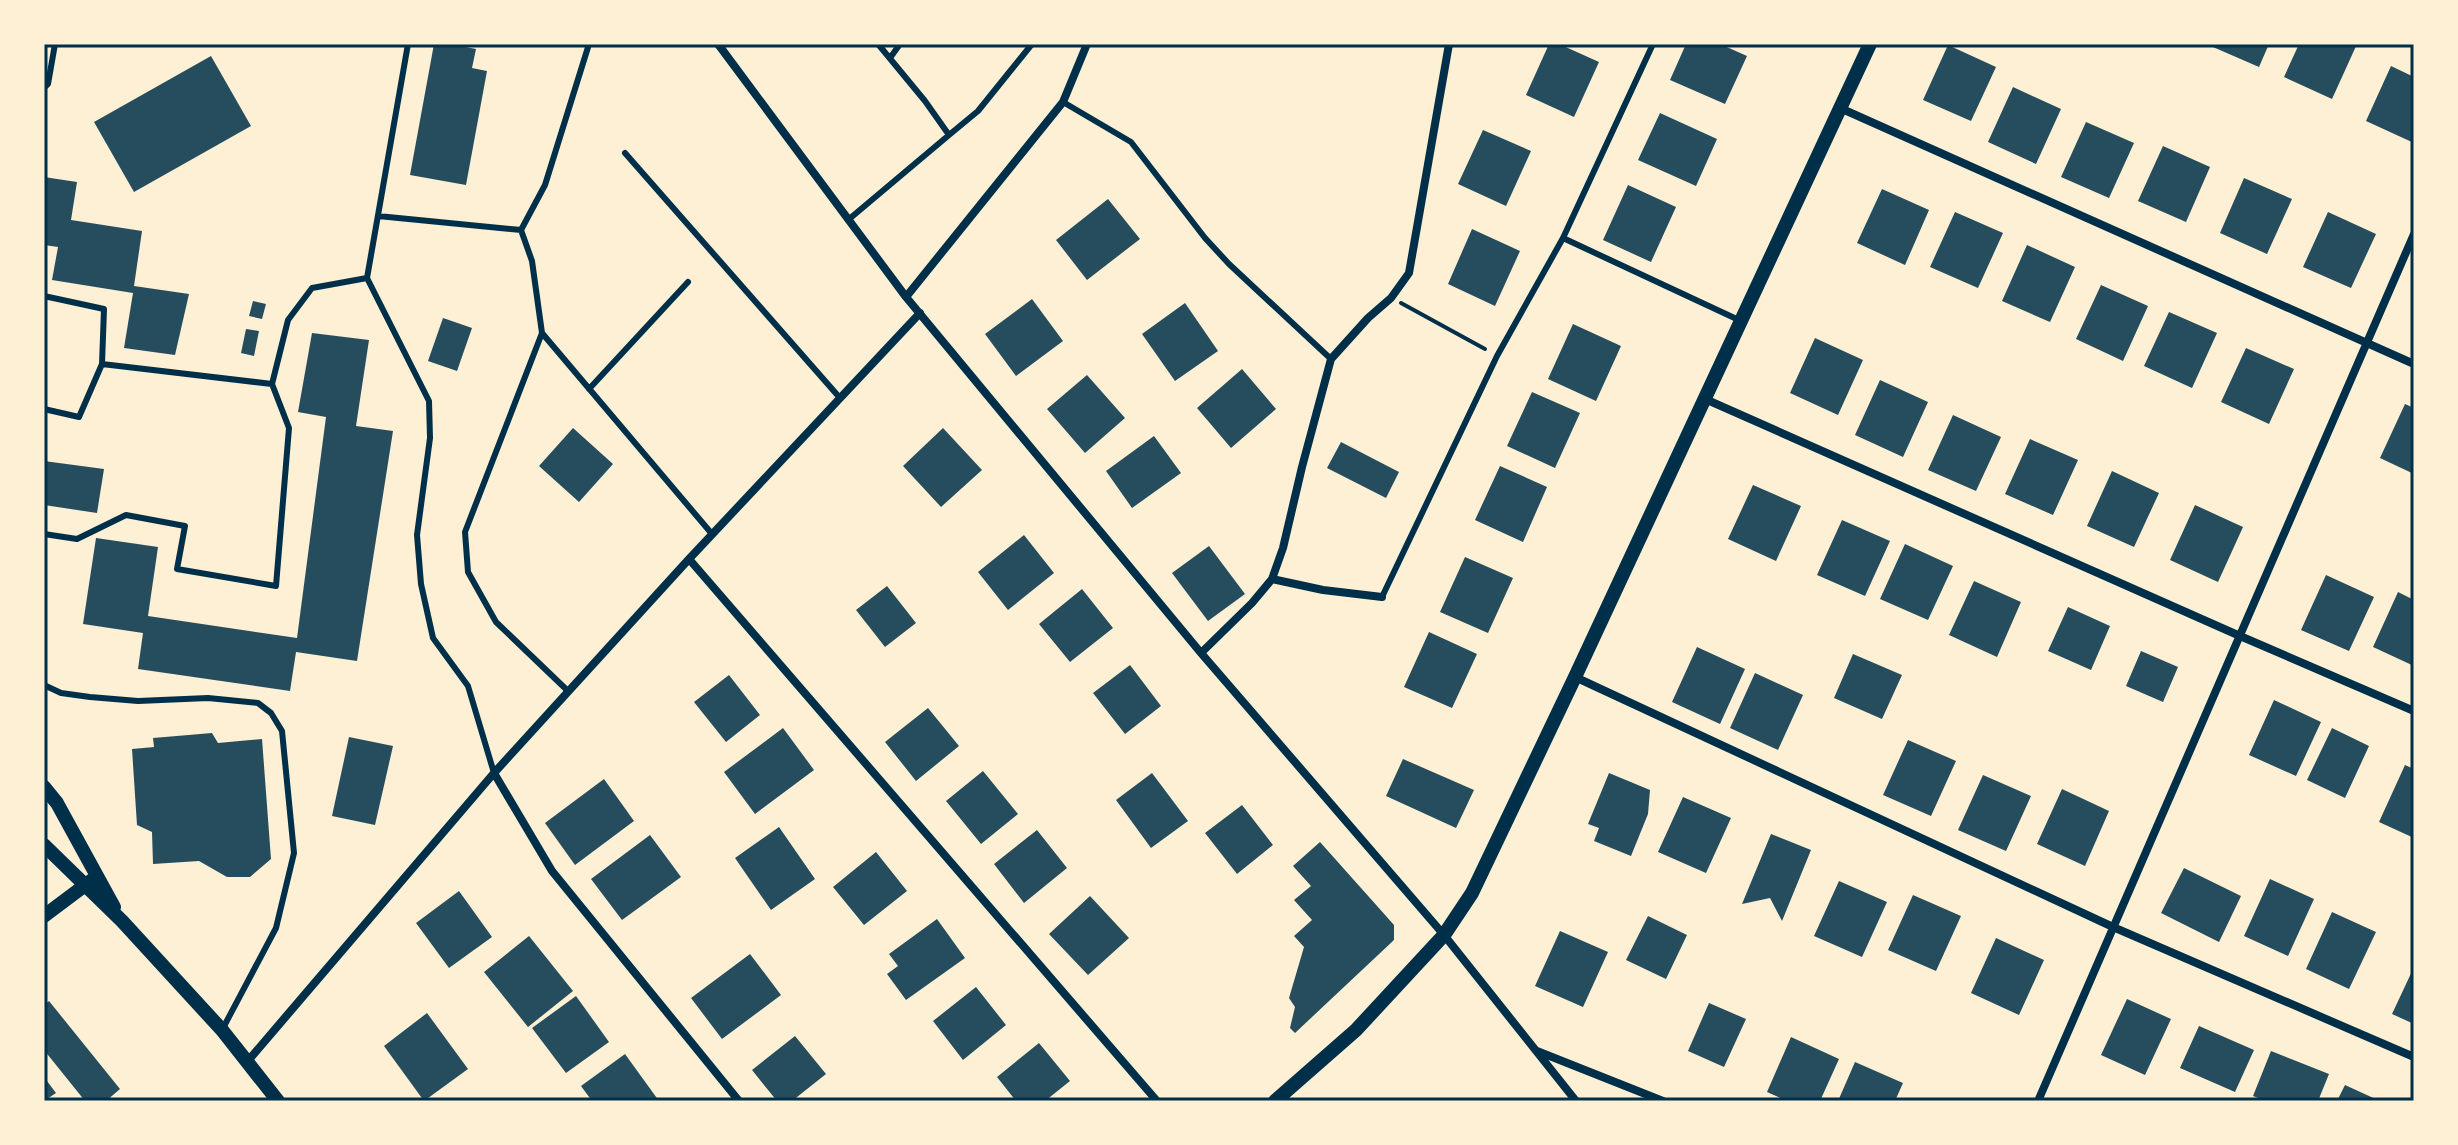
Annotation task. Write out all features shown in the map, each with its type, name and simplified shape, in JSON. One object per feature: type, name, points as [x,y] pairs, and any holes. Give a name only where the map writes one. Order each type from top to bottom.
[{"type":"street","points":[[718,44],[906,297],[1201,653],[1444,935],[1576,1101]]},
{"type":"street","points":[[906,297],[1063,102],[1087,44]]},
{"type":"street","points":[[1201,653],[1272,579],[1283,548],[1331,359],[1391,298],[1409,273],[1449,44]]},
{"type":"street","points":[[1275,1101],[1356,1030],[1444,935],[1472,893],[1870,44]]},
{"type":"street","points":[[1840,108],[2414,364]]},
{"type":"street","points":[[2038,1101],[2414,234]]},
{"type":"street","points":[[247,1062],[494,773],[712,534],[920,313]]},
{"type":"street","points":[[1705,399],[2414,711]]},
{"type":"street","points":[[689,559],[1157,1101]]},
{"type":"street","points":[[1272,579],[1323,590],[1382,597]]},
{"type":"street","points":[[1575,677],[2113,927],[2414,1057]]},
{"type":"street","points":[[494,773],[552,871],[739,1101]]},
{"type":"street","points":[[44,787],[57,803],[91,881],[122,921],[222,1030],[278,1101]]},
{"type":"street","points":[[44,845],[91,881]]},
{"type":"street","points":[[44,916],[91,881]]},
{"type":"street","points":[[1536,1051],[1663,1101]]},
{"type":"lane","points":[[44,88],[48,84],[55,44]]},
{"type":"lane","points":[[408,44],[367,278],[429,401],[430,438],[417,535],[421,584],[433,638],[468,686],[494,773]]},
{"type":"lane","points":[[568,691],[496,622],[468,572],[465,532],[542,333],[532,261],[521,230],[545,185],[589,44]]},
{"type":"lane","points":[[878,44],[949,135]]},
{"type":"lane","points":[[890,58],[900,44]]},
{"type":"lane","points":[[848,220],[978,111],[1032,44]]},
{"type":"lane","points":[[1382,597],[1497,356],[1563,238],[1653,44]]},
{"type":"lane","points":[[1063,102],[1131,142],[1205,238],[1331,359]]},
{"type":"lane","points":[[625,153],[840,398]]},
{"type":"lane","points":[[378,216],[521,230]]},
{"type":"lane","points":[[1563,238],[1741,321]]},
{"type":"lane","points":[[44,534],[77,539],[126,515],[185,526],[177,569],[276,586],[289,428],[272,384],[288,320],[312,288],[367,278]]},
{"type":"lane","points":[[589,389],[688,282]]},
{"type":"lane","points":[[44,296],[104,309],[102,364],[79,417],[44,409]]},
{"type":"lane","points":[[542,333],[712,534]]},
{"type":"lane","points":[[102,364],[272,384]]},
{"type":"lane","points":[[44,685],[61,693],[90,697],[138,701],[208,698],[258,703],[271,713],[282,731],[294,853],[276,928],[222,1030]]},
{"type":"path","points":[[1391,298],[1497,356]]},
{"type":"building","points":[[434,44],[461,44],[476,49],[472,68],[487,71],[466,185],[410,175]]},
{"type":"building","points":[[1549,44],[1559,44],[1599,62],[1574,117],[1526,95]]},
{"type":"building","points":[[1686,44],[1720,44],[1747,56],[1725,104],[1670,80]]},
{"type":"building","points":[[2206,44],[2269,44],[2259,67]]},
{"type":"building","points":[[2299,44],[2357,44],[2332,99],[2284,77]]},
{"type":"building","points":[[1948,45],[1996,67],[1971,121],[1923,100]]},
{"type":"building","points":[[211,56],[251,126],[134,192],[94,122]]},
{"type":"building","points":[[2391,66],[2414,77],[2414,143],[2366,121]]},
{"type":"building","points":[[2013,87],[2061,109],[2036,164],[1988,142]]},
{"type":"building","points":[[1660,113],[1717,139],[1696,186],[1638,160]]},
{"type":"building","points":[[2086,122],[2134,143],[2109,198],[2061,177]]},
{"type":"building","points":[[1483,130],[1531,151],[1506,206],[1458,184]]},
{"type":"building","points":[[2163,146],[2210,167],[2186,222],[2138,201]]},
{"type":"building","points":[[44,177],[77,182],[71,220],[142,231],[134,286],[189,294],[175,355],[124,348],[133,293],[52,280],[58,247],[44,245]]},
{"type":"building","points":[[2244,178],[2292,199],[2267,254],[2220,233]]},
{"type":"building","points":[[1628,185],[1676,207],[1651,262],[1603,240]]},
{"type":"building","points":[[1882,189],[1929,210],[1905,265],[1857,243]]},
{"type":"building","points":[[1108,199],[1140,239],[1087,280],[1056,240]]},
{"type":"building","points":[[1955,212],[2003,233],[1978,288],[1930,267]]},
{"type":"building","points":[[2328,212],[2376,234],[2351,288],[2303,267]]},
{"type":"building","points":[[1472,229],[1520,251],[1495,306],[1448,284]]},
{"type":"building","points":[[2027,245],[2075,267],[2050,322],[2002,301]]},
{"type":"building","points":[[2101,285],[2148,306],[2123,361],[2076,339]]},
{"type":"building","points":[[1032,299],[1063,341],[1016,376],[985,334]]},
{"type":"building","points":[[253,301],[266,304],[262,319],[249,316]]},
{"type":"building","points":[[1185,303],[1218,351],[1175,381],[1142,334]]},
{"type":"building","points":[[2169,312],[2217,333],[2192,388],[2144,366]]},
{"type":"building","points":[[443,318],[472,328],[457,371],[428,361]]},
{"type":"building","points":[[1573,324],[1621,346],[1596,401],[1548,379]]},
{"type":"building","points":[[246,329],[259,331],[254,356],[241,353]]},
{"type":"building","points":[[312,333],[369,340],[356,426],[393,431],[357,661],[296,652],[290,691],[138,669],[143,633],[83,624],[96,538],[158,547],[148,616],[297,638],[326,417],[298,412]]},
{"type":"building","points":[[1815,338],[1863,360],[1838,415],[1790,393]]},
{"type":"building","points":[[2246,348],[2294,369],[2269,424],[2221,402]]},
{"type":"building","points":[[1242,369],[1276,409],[1231,448],[1197,408]]},
{"type":"building","points":[[1087,375],[1125,418],[1085,453],[1047,409]]},
{"type":"building","points":[[1880,380],[1928,402],[1903,457],[1855,435]]},
{"type":"building","points":[[1532,392],[1580,413],[1555,468],[1507,446]]},
{"type":"building","points":[[2405,404],[2414,408],[2414,474],[2380,458]]},
{"type":"building","points":[[1953,415],[2001,437],[1976,491],[1928,470]]},
{"type":"building","points":[[573,428],[613,464],[579,502],[539,466]]},
{"type":"building","points":[[943,428],[982,470],[941,507],[903,466]]},
{"type":"building","points":[[1154,436],[1181,473],[1132,508],[1106,471]]},
{"type":"building","points":[[2030,439],[2078,460],[2053,515],[2005,494]]},
{"type":"building","points":[[1341,442],[1399,472],[1386,498],[1327,468]]},
{"type":"building","points":[[44,461],[104,469],[97,513],[44,505]]},
{"type":"building","points":[[1500,466],[1547,487],[1523,542],[1475,520]]},
{"type":"building","points":[[2112,471],[2159,493],[2134,547],[2087,526]]},
{"type":"building","points":[[1753,485],[1801,506],[1776,561],[1728,539]]},
{"type":"building","points":[[2195,505],[2243,527],[2218,582],[2170,560]]},
{"type":"building","points":[[1842,520],[1890,541],[1865,596],[1817,575]]},
{"type":"building","points":[[1024,535],[1054,573],[1008,610],[978,572]]},
{"type":"building","points":[[1905,544],[1953,566],[1928,620],[1880,599]]},
{"type":"building","points":[[1209,546],[1245,594],[1208,621],[1172,573]]},
{"type":"building","points":[[1465,557],[1513,578],[1488,633],[1440,612]]},
{"type":"building","points":[[2326,575],[2374,597],[2349,651],[2301,630]]},
{"type":"building","points":[[1974,581],[2021,602],[1997,657],[1949,635]]},
{"type":"building","points":[[887,586],[916,623],[885,647],[856,610]]},
{"type":"building","points":[[1082,589],[1113,628],[1070,662],[1039,624]]},
{"type":"building","points":[[2398,592],[2414,600],[2414,666],[2373,647]]},
{"type":"building","points":[[2068,607],[2110,626],[2091,670],[2048,651]]},
{"type":"building","points":[[1429,632],[1477,654],[1452,708],[1404,687]]},
{"type":"building","points":[[1697,647],[1745,669],[1720,724],[1672,702]]},
{"type":"building","points":[[2141,651],[2178,667],[2163,702],[2126,686]]},
{"type":"building","points":[[1853,654],[1902,675],[1882,719],[1834,698]]},
{"type":"building","points":[[1130,665],[1161,706],[1125,734],[1093,693]]},
{"type":"building","points":[[1755,673],[1803,695],[1778,750],[1730,728]]},
{"type":"building","points":[[729,675],[760,715],[726,742],[694,702]]},
{"type":"building","points":[[2274,700],[2321,722],[2296,776],[2249,755]]},
{"type":"building","points":[[928,708],[959,746],[916,781],[885,742]]},
{"type":"building","points":[[783,728],[814,770],[755,814],[724,772]]},
{"type":"building","points":[[2332,728],[2369,746],[2345,798],[2307,780]]},
{"type":"building","points":[[212,733],[218,743],[262,739],[271,859],[250,877],[227,877],[199,861],[153,864],[152,832],[137,825],[132,749],[154,747],[153,738]]},
{"type":"building","points":[[349,737],[393,746],[375,825],[332,816]]},
{"type":"building","points":[[1908,740],[1956,761],[1931,816],[1883,795]]},
{"type":"building","points":[[1403,759],[1474,790],[1456,828],[1386,796]]},
{"type":"building","points":[[2405,765],[2414,769],[2414,838],[2379,822]]},
{"type":"building","points":[[983,771],[1018,814],[981,844],[946,801]]},
{"type":"building","points":[[1152,773],[1188,821],[1151,848],[1116,800]]},
{"type":"building","points":[[1609,773],[1650,790],[1648,814],[1631,856],[1594,841],[1599,828],[1588,824]]},
{"type":"building","points":[[1983,775],[2031,796],[2006,851],[1958,830]]},
{"type":"building","points":[[604,779],[634,821],[575,865],[545,823]]},
{"type":"building","points":[[2062,789],[2109,811],[2085,866],[2037,844]]},
{"type":"building","points":[[1683,797],[1731,818],[1706,873],[1658,852]]},
{"type":"building","points":[[1242,805],[1273,845],[1237,874],[1205,833]]},
{"type":"building","points":[[779,827],[815,879],[771,910],[735,858]]},
{"type":"building","points":[[1037,830],[1067,868],[1024,903],[994,864]]},
{"type":"building","points":[[1771,834],[1811,850],[1782,921],[1770,898],[1742,904]]},
{"type":"building","points":[[650,835],[681,877],[622,920],[591,879]]},
{"type":"building","points":[[1320,842],[1394,925],[1394,940],[1295,1033],[1290,1028],[1295,1007],[1289,998],[1304,947],[1294,936],[1312,920],[1294,900],[1311,886],[1293,866]]},
{"type":"building","points":[[876,852],[907,891],[864,925],[833,887]]},
{"type":"building","points":[[2184,868],[2241,896],[2219,942],[2161,913]]},
{"type":"building","points":[[2270,879],[2314,899],[2288,956],[2244,936]]},
{"type":"building","points":[[1839,881],[1887,902],[1862,957],[1814,936]]},
{"type":"building","points":[[459,891],[492,937],[449,968],[416,923]]},
{"type":"building","points":[[1913,895],[1961,916],[1936,971],[1888,950]]},
{"type":"building","points":[[1090,896],[1129,938],[1088,975],[1049,934]]},
{"type":"building","points":[[2332,912],[2376,932],[2349,989],[2306,969]]},
{"type":"building","points":[[1648,916],[1687,935],[1666,979],[1626,960]]},
{"type":"building","points":[[937,919],[965,958],[906,1000],[887,974],[898,966],[889,954]]},
{"type":"building","points":[[1560,931],[1608,952],[1583,1007],[1535,986]]},
{"type":"building","points":[[529,936],[573,991],[528,1027],[484,972]]},
{"type":"building","points":[[1996,938],[2044,960],[2019,1015],[1971,993]]},
{"type":"building","points":[[750,954],[781,995],[722,1039],[691,998]]},
{"type":"building","points":[[2414,967],[2414,1024],[2392,1014]]},
{"type":"building","points":[[976,987],[1006,1025],[963,1060],[933,1021]]},
{"type":"building","points":[[576,996],[609,1042],[566,1073],[532,1028]]},
{"type":"building","points":[[2127,999],[2171,1019],[2145,1075],[2101,1055]]},
{"type":"building","points":[[49,1001],[120,1089],[106,1101],[85,1101],[44,1050],[44,1005]]},
{"type":"building","points":[[1709,1003],[1746,1019],[1724,1067],[1688,1051]]},
{"type":"building","points":[[427,1013],[468,1069],[424,1101],[384,1046]]},
{"type":"building","points":[[2199,1026],[2254,1050],[2235,1092],[2180,1068]]},
{"type":"building","points":[[795,1036],[826,1074],[792,1101],[777,1101],[752,1070]]},
{"type":"building","points":[[1791,1037],[1839,1059],[1820,1101],[1787,1101],[1767,1092]]},
{"type":"building","points":[[1039,1043],[1070,1081],[1045,1101],[1016,1101],[997,1077]]},
{"type":"building","points":[[2271,1051],[2329,1074],[2318,1101],[2266,1101],[2253,1096]]},
{"type":"building","points":[[625,1054],[659,1101],[592,1101],[581,1086]]},
{"type":"building","points":[[1855,1062],[1903,1083],[1895,1101],[1838,1101]]},
{"type":"building","points":[[44,1077],[56,1093],[44,1101]]},
{"type":"building","points":[[2345,1085],[2380,1101],[2337,1101]]}]
